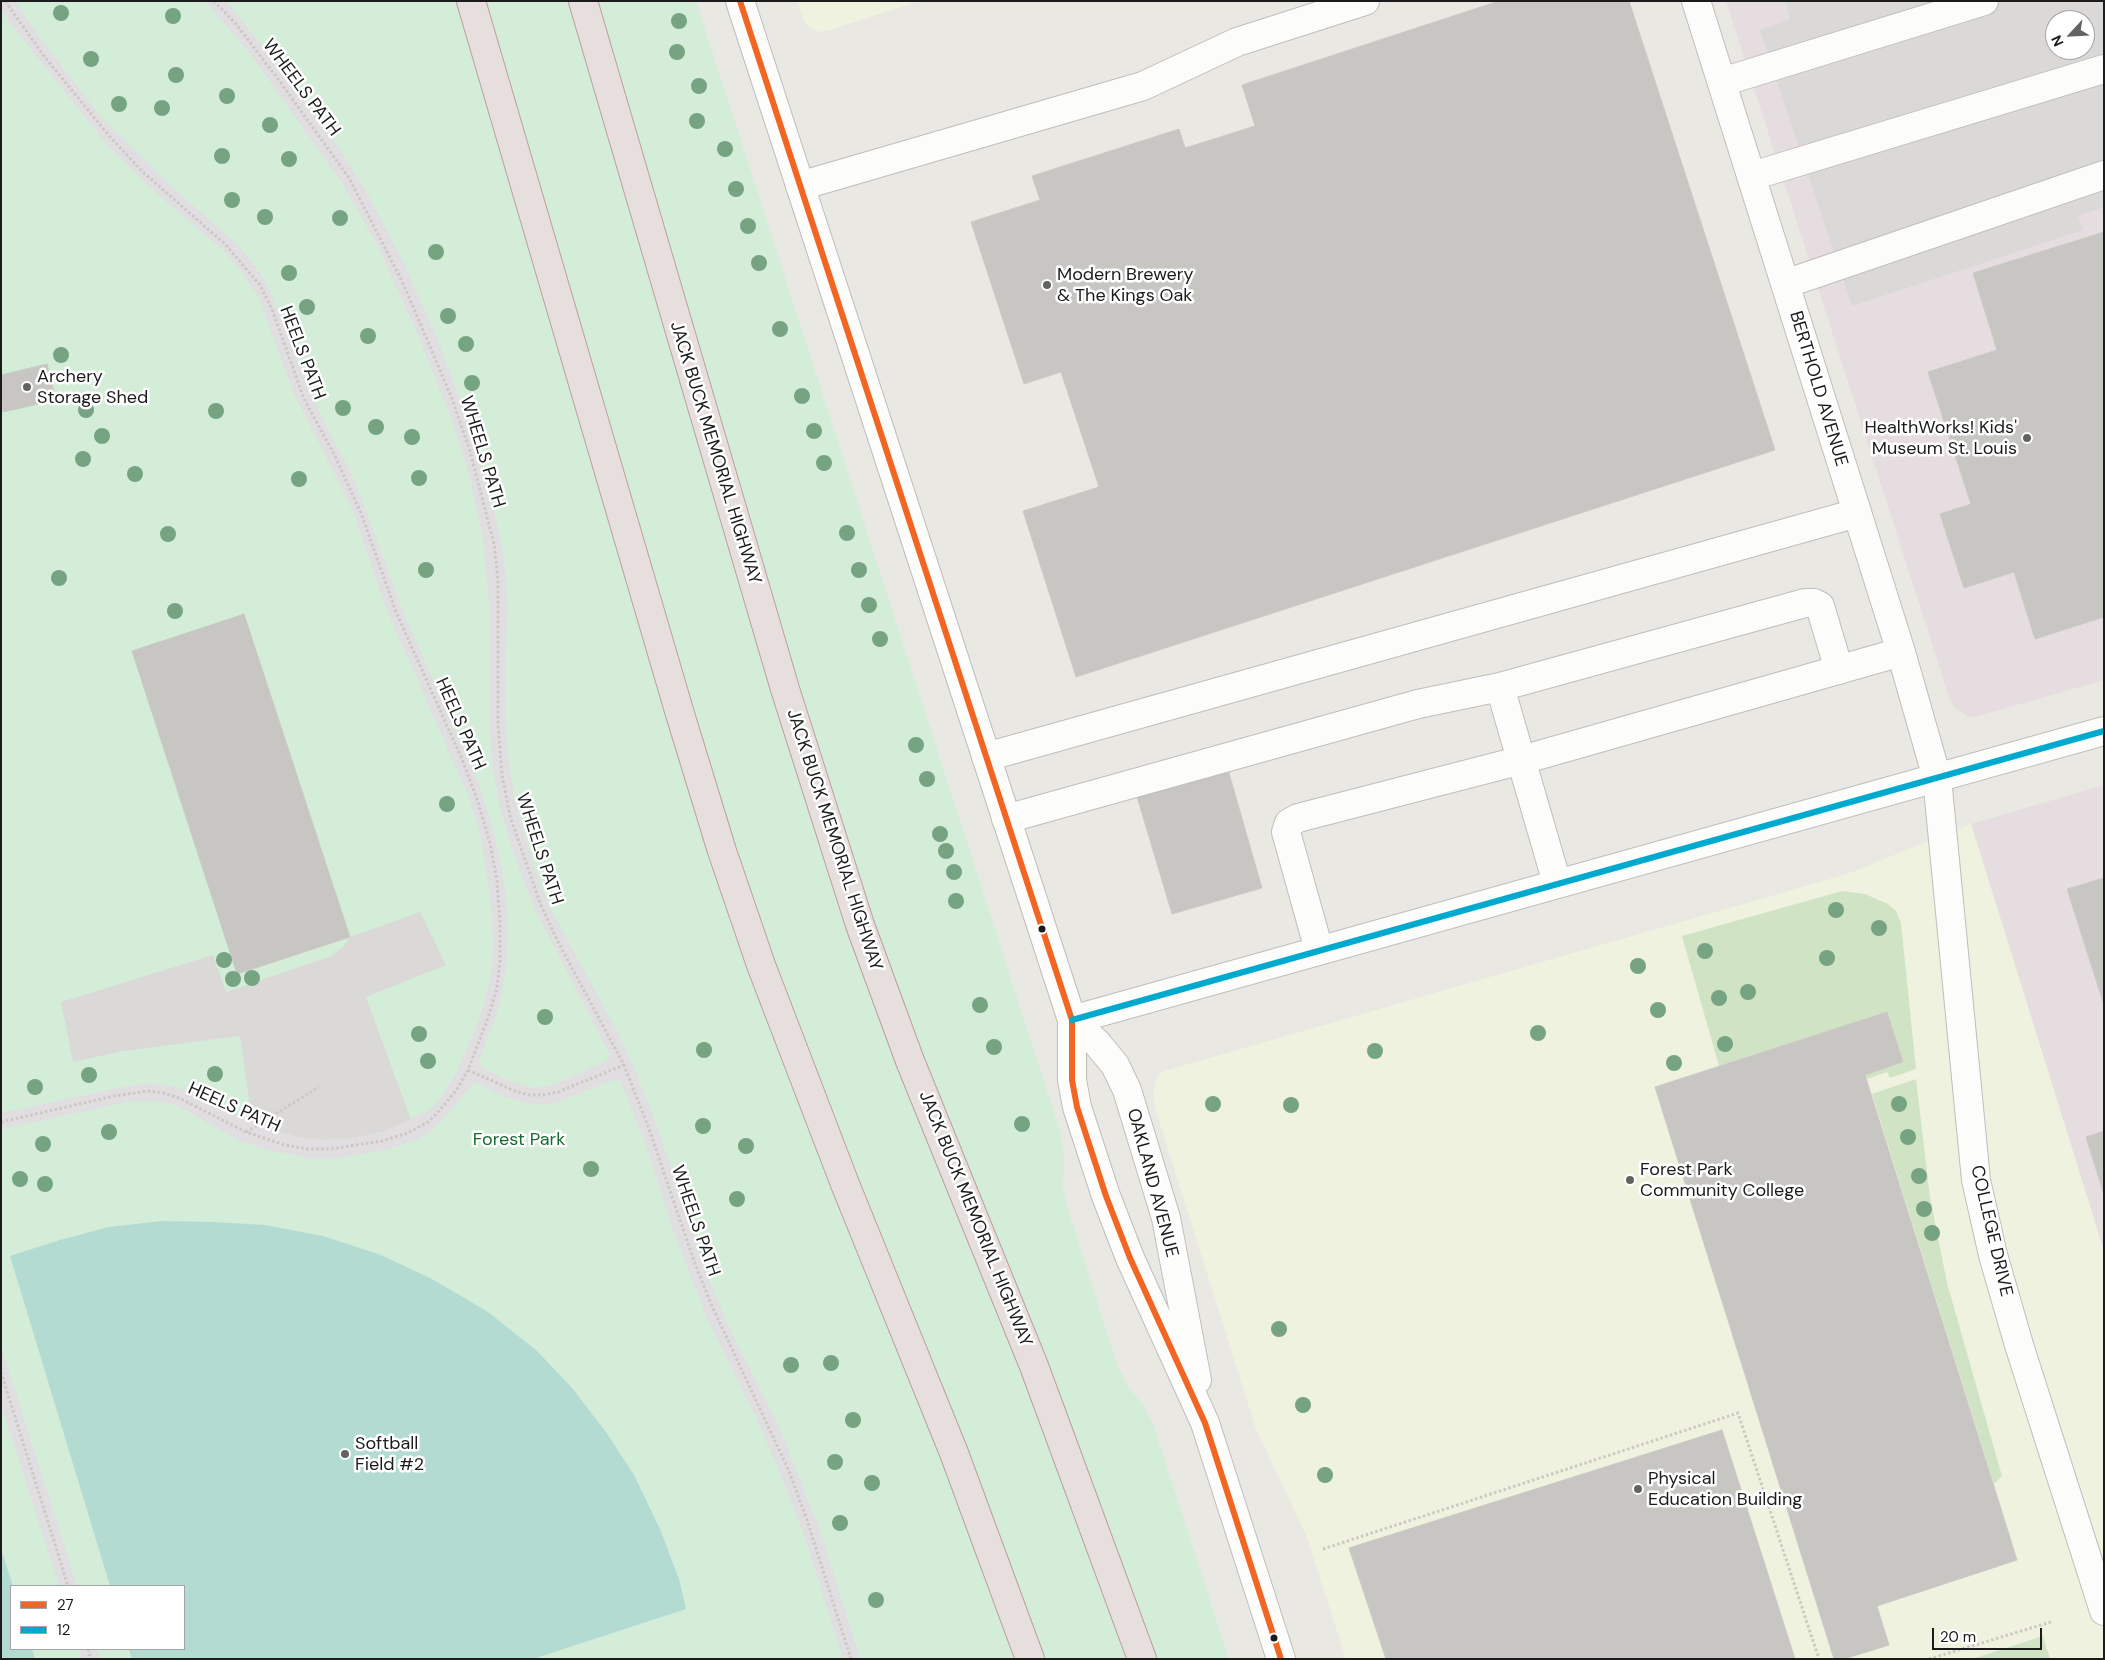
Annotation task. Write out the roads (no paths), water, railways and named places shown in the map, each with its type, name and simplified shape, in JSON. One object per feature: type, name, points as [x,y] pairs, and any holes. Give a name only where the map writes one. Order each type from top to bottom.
[{"type":"highway","points":[[471,1],[722,851],[765,974],[849,1193],[954,1453],[1030,1659]]},
{"type":"highway","name":"JACK BUCK MEMORIAL HIGHWAY","points":[[583,1],[785,689],[860,925],[910,1061],[1034,1366],[1142,1659]]},
{"type":"street","name":"OAKLAND AVENUE","points":[[740,1],[1072,1020],[1072,1080],[1077,1107],[1106,1196],[1130,1258],[1205,1423],[1281,1659]]},
{"type":"street","points":[[800,186],[1143,86],[1236,42],[1365,1]]},
{"type":"street","name":"BERTHOLD AVENUE","points":[[1696,1],[1901,652],[1937,778]]},
{"type":"street","points":[[1722,82],[1984,1]]},
{"type":"street","points":[[1752,176],[2104,69]]},
{"type":"street","points":[[1784,284],[2104,175]]},
{"type":"street","points":[[986,757],[1857,514]]},
{"type":"street","points":[[1006,819],[1418,704],[1500,686],[1805,603],[1814,602],[1820,606],[1839,670]]},
{"type":"street","points":[[1320,950],[1286,832],[1288,823],[1298,818],[1522,760],[1901,652]]},
{"type":"street","points":[[1500,686],[1557,883]]},
{"type":"street","points":[[1072,1020],[2104,731]]},
{"type":"street","name":"COLLEGE DRIVE","points":[[1937,778],[1976,1180],[1993,1255],[2019,1345],[2104,1611]]},
{"type":"street","name":"OAKLAND AVENUE","points":[[1072,1020],[1096,1042],[1115,1065],[1127,1090],[1166,1218],[1205,1423]]},
{"type":"place","name":"Modern Brewery & The Kings Oak","points":[[1047,285]]},
{"type":"place","name":"Archery Storage Shed","points":[[27,387]]},
{"type":"place","name":"HealthWorks! Kids' Museum St. Louis","points":[[2027,438]]},
{"type":"place","name":"Forest Park Community College","points":[[1630,1180]]},
{"type":"place","name":"Softball Field #2","points":[[345,1454]]},
{"type":"place","name":"Physical Education Building","points":[[1638,1489]]},
{"type":"park label","name":"Forest Park","points":[[519,1140]]}]
